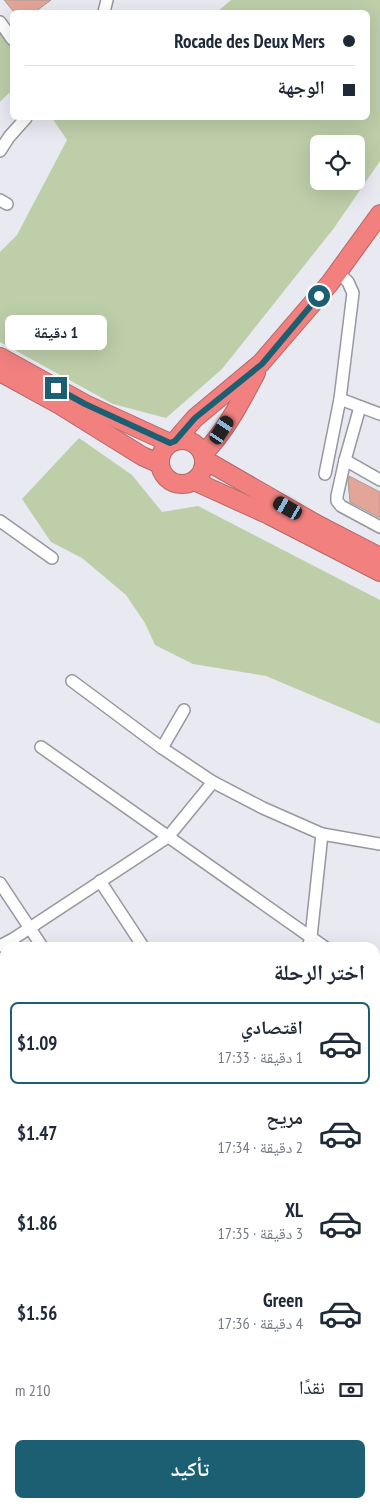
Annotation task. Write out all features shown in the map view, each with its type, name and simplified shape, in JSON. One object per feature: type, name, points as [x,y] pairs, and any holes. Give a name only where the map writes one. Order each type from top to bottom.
[{"type":"highway","points":[[262,364],[195,418],[164,448],[160,455],[160,464],[164,476],[175,483],[181,484],[194,481],[200,475],[204,467],[204,457],[236,410],[262,364],[330,283],[380,214]]},
{"type":"highway","points":[[0,357],[85,404],[172,442],[191,441],[196,444],[204,457],[318,525],[380,557]]},
{"type":"highway","points":[[0,372],[60,405],[142,456],[160,464]]},
{"type":"highway","points":[[194,481],[269,515],[380,572]]},
{"type":"street","points":[[0,22],[10,36]]},
{"type":"street","points":[[0,151],[9,137],[24,120]]},
{"type":"street","points":[[325,474],[340,399],[353,293],[348,282],[338,272]]},
{"type":"street","points":[[340,399],[380,414]]},
{"type":"street","points":[[360,407],[336,496],[340,506],[380,527]]},
{"type":"street","points":[[345,460],[380,480]]},
{"type":"street","points":[[0,521],[52,558]]},
{"type":"street","points":[[72,681],[162,748],[213,782],[263,808],[322,834],[380,844]]},
{"type":"street","points":[[162,748],[184,710]]},
{"type":"street","points":[[41,747],[168,837],[310,942]]},
{"type":"street","points":[[7,942],[168,837],[213,782]]},
{"type":"street","points":[[310,942],[322,834]]},
{"type":"street","points":[[100,881],[140,942]]},
{"type":"street","points":[[0,883],[39,942]]},
{"type":"green space","points":[[231,0],[380,0],[380,161],[365,183],[365,135],[310,135],[310,190],[360,190],[334,228],[222,369],[166,418],[113,404],[0,342],[0,252],[17,235],[67,140],[53,120],[370,120],[370,10],[219,10]]},
{"type":"green space","points":[[0,31],[10,45],[10,92],[0,102]]},
{"type":"green space","points":[[79,438],[132,475],[162,512],[198,506],[380,600],[380,724],[266,676],[193,664],[155,645],[145,623],[126,595],[82,558],[51,542],[22,499]]},
{"type":"building","points":[[4,0],[51,0],[38,10],[12,10]]},
{"type":"building","points":[[349,476],[380,492],[380,518],[350,502]]},
{"type":"route","points":[[56,388],[85,404],[170,443],[175,441],[185,428],[211,404],[262,364],[319,296]]}]
